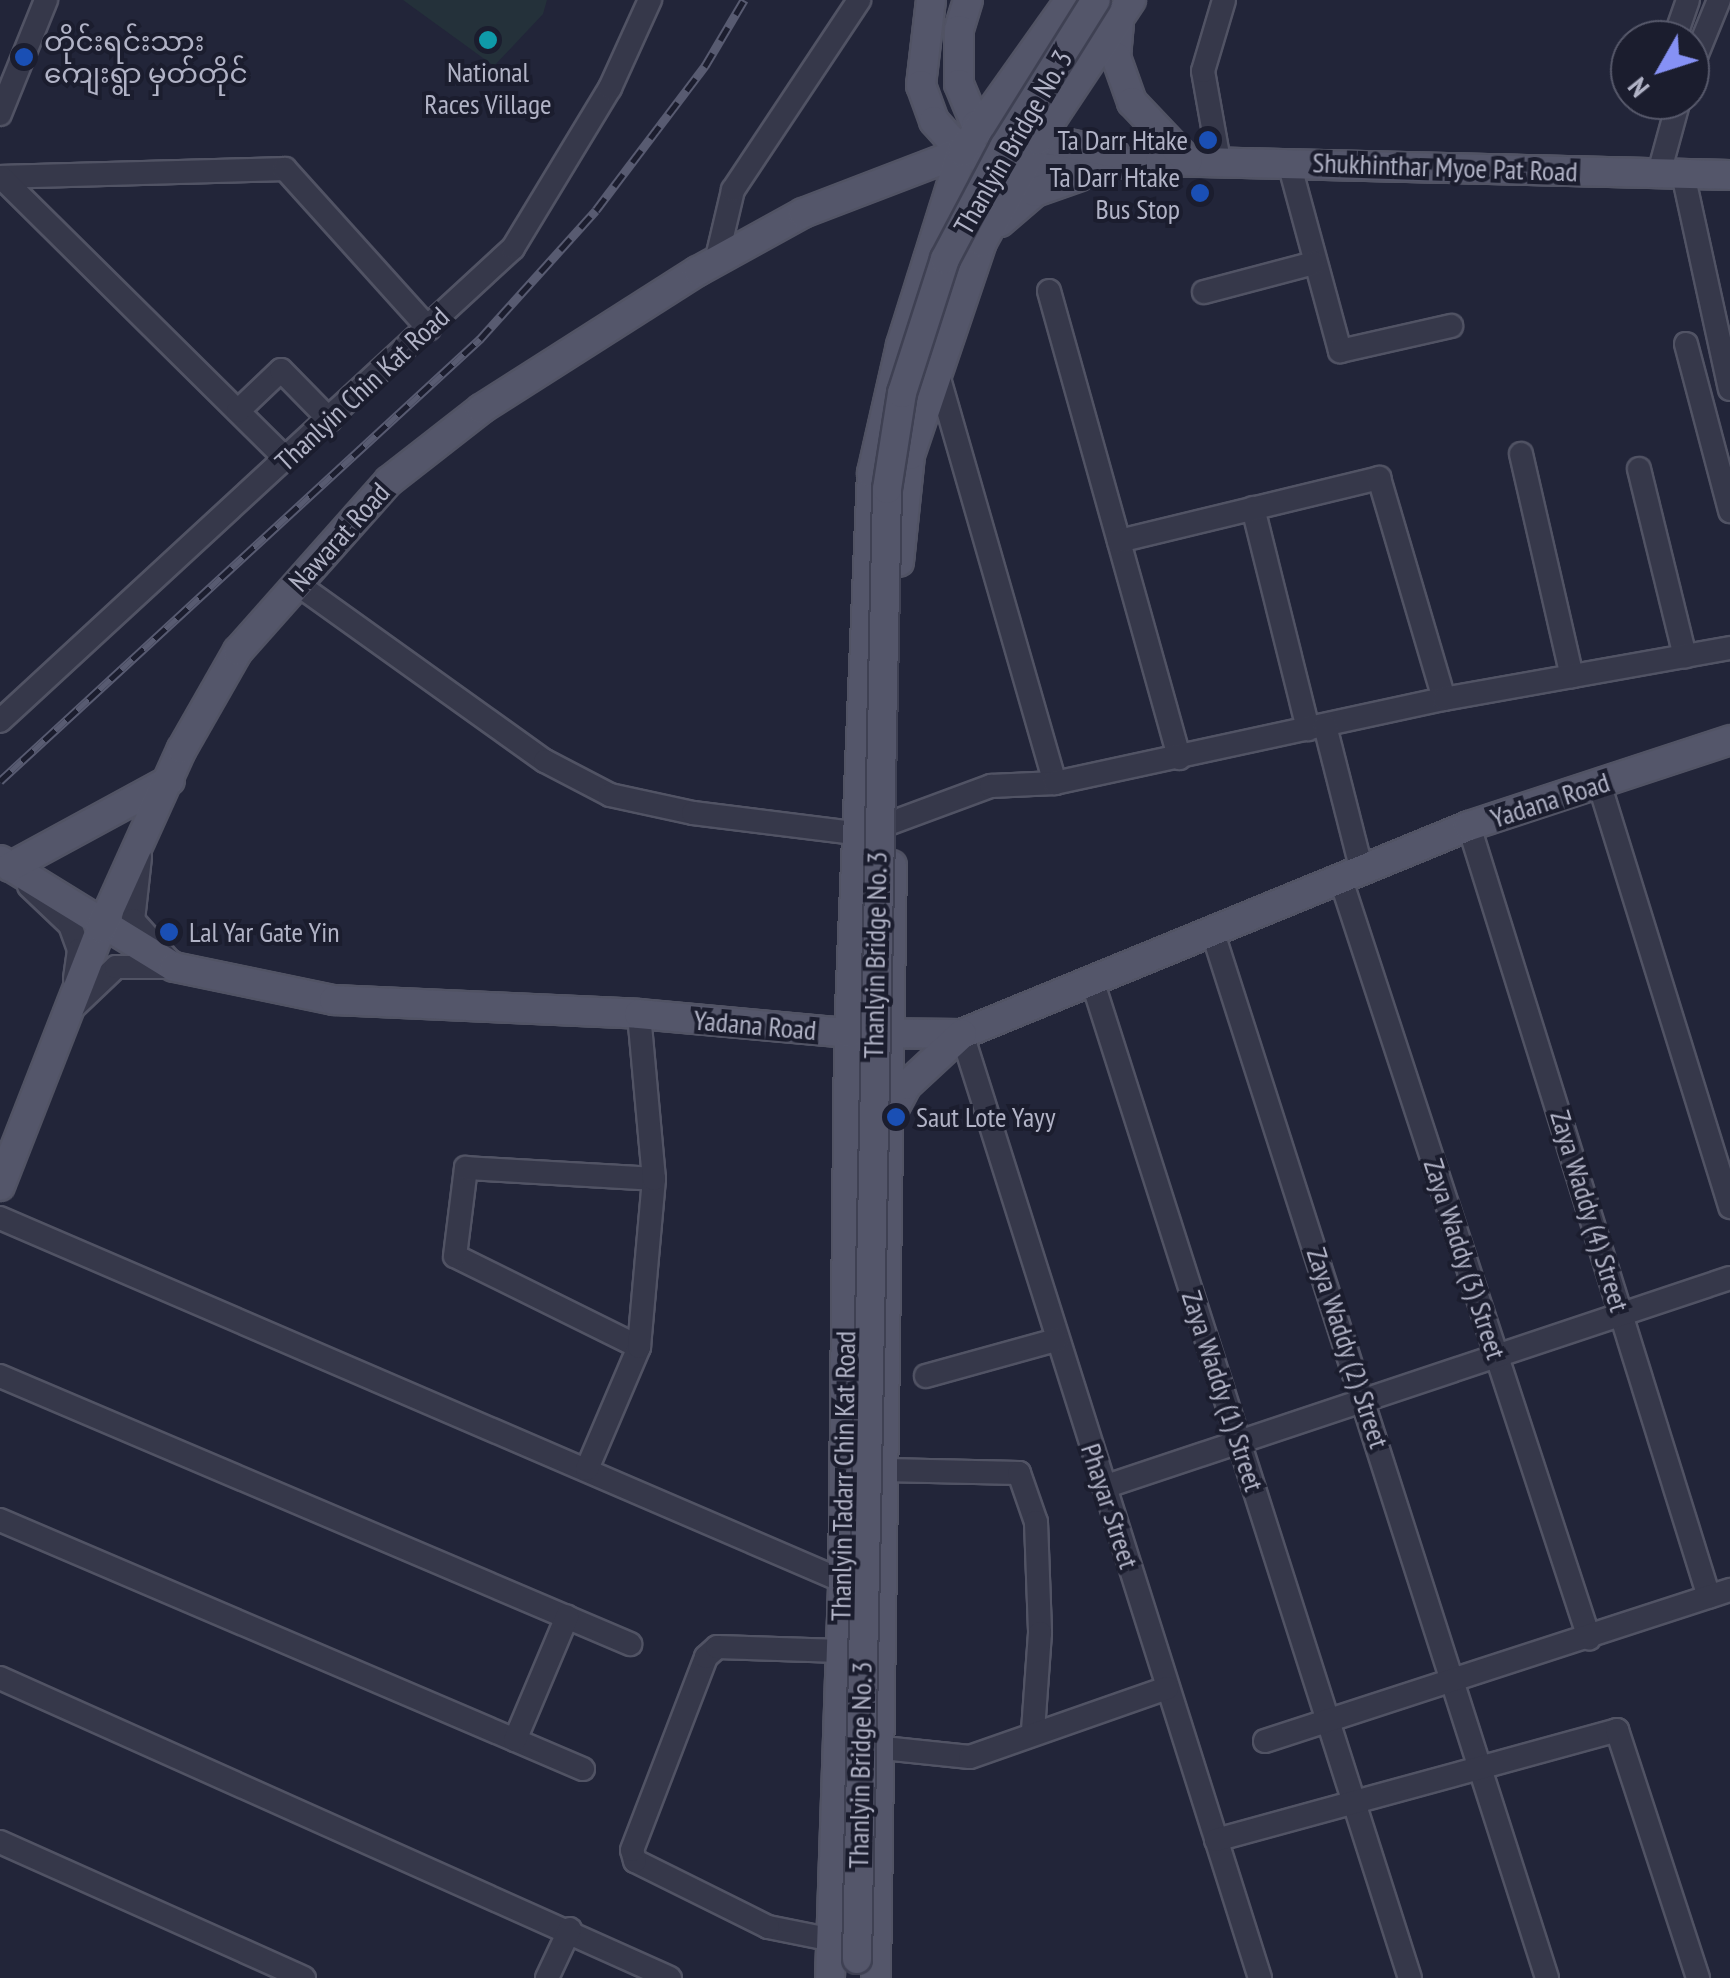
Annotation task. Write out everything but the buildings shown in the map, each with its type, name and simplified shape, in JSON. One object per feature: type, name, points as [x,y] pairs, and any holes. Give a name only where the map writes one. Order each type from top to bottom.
[{"type":"main road","points":[[932,0],[922,31],[921,85],[934,121],[962,152],[1022,170],[1174,161]]},
{"type":"main road","points":[[968,0],[959,30],[959,84],[976,124]]},
{"type":"main road","points":[[849,1033],[861,834],[872,473],[900,345],[962,152],[976,124],[1070,0]]},
{"type":"main road","name":"Thanlyin Bridge No. 3","points":[[861,1973],[887,488],[902,393],[945,258],[1004,147],[1096,0]]},
{"type":"main road","points":[[894,1035],[891,825],[901,512],[935,366],[982,242],[1038,140],[1125,11]]},
{"type":"main road","points":[[1125,11],[1116,57],[1132,102],[1174,161]]},
{"type":"main road","points":[[976,124],[1038,140],[1174,161]]},
{"type":"main road","name":"Nawarat Road","points":[[0,1186],[74,1008],[100,928],[170,780],[238,651],[389,481],[466,421],[716,262],[820,206],[962,152]]},
{"type":"main road","points":[[982,242],[1009,213],[1058,181],[1174,161]]},
{"type":"main road","name":"Shukhinthar Myoe Pat Road","points":[[1174,161],[1730,176]]},
{"type":"main road","name":"Yadana Road","points":[[5,864],[100,928],[174,967],[334,1000],[639,1014],[849,1033],[962,1034],[1469,826],[1730,740]]},
{"type":"main road","points":[[5,864],[170,780]]},
{"type":"main road","name":"Thanlyin Tadarr Chin Kat Road","points":[[830,1978],[828,1940],[843,1581],[849,1033]]},
{"type":"main road","points":[[890,1117],[907,1086],[962,1034]]},
{"type":"main road","name":"Thanlyin Tadarr Chin Kat Road","points":[[861,1973],[881,1844],[894,1035]]},
{"type":"main road","points":[[843,1408],[886,1408]]},
{"type":"street","points":[[0,114],[46,0]]},
{"type":"street","name":"Thanlyin Chin Kat Road","points":[[0,721],[429,329],[512,248],[610,88],[650,0]]},
{"type":"street","points":[[716,262],[732,190],[860,0]]},
{"type":"street","points":[[1219,161],[1203,71],[1224,0]]},
{"type":"street","points":[[1677,120],[1671,173],[1730,389]]},
{"type":"street","points":[[1289,163],[1340,352],[1451,326]]},
{"type":"street","points":[[1,177],[285,169],[429,329]]},
{"type":"street","points":[[1,177],[286,459]]},
{"type":"street","points":[[1204,292],[1314,263]]},
{"type":"street","points":[[1049,291],[1180,758]]},
{"type":"street","points":[[1686,344],[1730,511]]},
{"type":"street","points":[[935,366],[1055,783]]},
{"type":"street","points":[[238,411],[281,370],[330,420]]},
{"type":"street","points":[[1521,454],[1572,676]]},
{"type":"street","points":[[1639,470],[1684,656]]},
{"type":"street","points":[[1119,541],[1379,478],[1444,699]]},
{"type":"street","name":"Zaya Waddy (3) Street","points":[[1253,508],[1317,728],[1351,875],[1497,1356],[1589,1638]]},
{"type":"street","points":[[296,583],[544,761],[610,795],[693,813],[861,834],[991,786],[1055,783],[1444,699],[1730,648]]},
{"type":"street","points":[[1599,783],[1730,1207]]},
{"type":"street","name":"Zaya Waddy (4) Street","points":[[1469,826],[1622,1315],[1720,1594]]},
{"type":"street","points":[[142,846],[133,920],[174,967]]},
{"type":"street","points":[[5,864],[70,925],[78,950],[74,1008]]},
{"type":"street","name":"Zaya Waddy (2) Street","points":[[1212,930],[1456,1682],[1547,1978]]},
{"type":"street","points":[[74,1008],[116,967],[174,967]]},
{"type":"street","name":"Zaya Waddy (1) Street","points":[[1092,980],[1410,1978]]},
{"type":"street","points":[[587,1469],[639,1347],[654,1178],[639,1014]]},
{"type":"street","name":"Phayar Street","points":[[962,1034],[1260,1978]]},
{"type":"street","points":[[639,1347],[455,1256],[466,1168],[654,1178]]},
{"type":"street","points":[[0,1218],[843,1581]]},
{"type":"street","points":[[1104,1487],[1730,1278]]},
{"type":"street","points":[[926,1376],[1056,1340]]},
{"type":"street","points":[[0,1376],[630,1644]]},
{"type":"street","points":[[885,1470],[1019,1473],[1036,1522],[1040,1632],[1033,1730]]},
{"type":"street","points":[[0,1520],[583,1769]]},
{"type":"street","points":[[1265,1741],[1720,1594]]},
{"type":"street","points":[[515,1740],[568,1617]]},
{"type":"street","points":[[828,1940],[768,1926],[634,1861],[632,1850],[706,1657],[717,1647],[841,1651]]},
{"type":"street","points":[[0,1678],[570,1929],[670,1978]]},
{"type":"street","points":[[882,1748],[970,1756],[1033,1730],[1168,1688]]},
{"type":"street","points":[[1216,1840],[1610,1730],[1624,1735],[1698,1978]]},
{"type":"street","points":[[0,1842],[304,1978]]},
{"type":"street","points":[[832,1844],[881,1844]]},
{"type":"street","points":[[548,1978],[570,1929]]},
{"type":"shaded area","name":"National Races Village","points":[[403,0],[547,0],[543,14],[494,66]]},
{"type":"railway","points":[[0,781],[480,339],[596,210],[705,66],[744,0]]},
{"type":"place","name":"National Races Village","points":[[488,40]]},
{"type":"place","name":"တိုင်းရင်းသား ကျေးရွာ မှတ်တိုင်","points":[[24,57]]},
{"type":"place","name":"Ta Darr Htake","points":[[1208,140]]},
{"type":"place","name":"Ta Darr Htake Bus Stop","points":[[1200,193]]},
{"type":"place","name":"Lal Yar Gate Yin","points":[[169,932]]},
{"type":"place","name":"Saut Lote Yayy","points":[[896,1117]]}]
